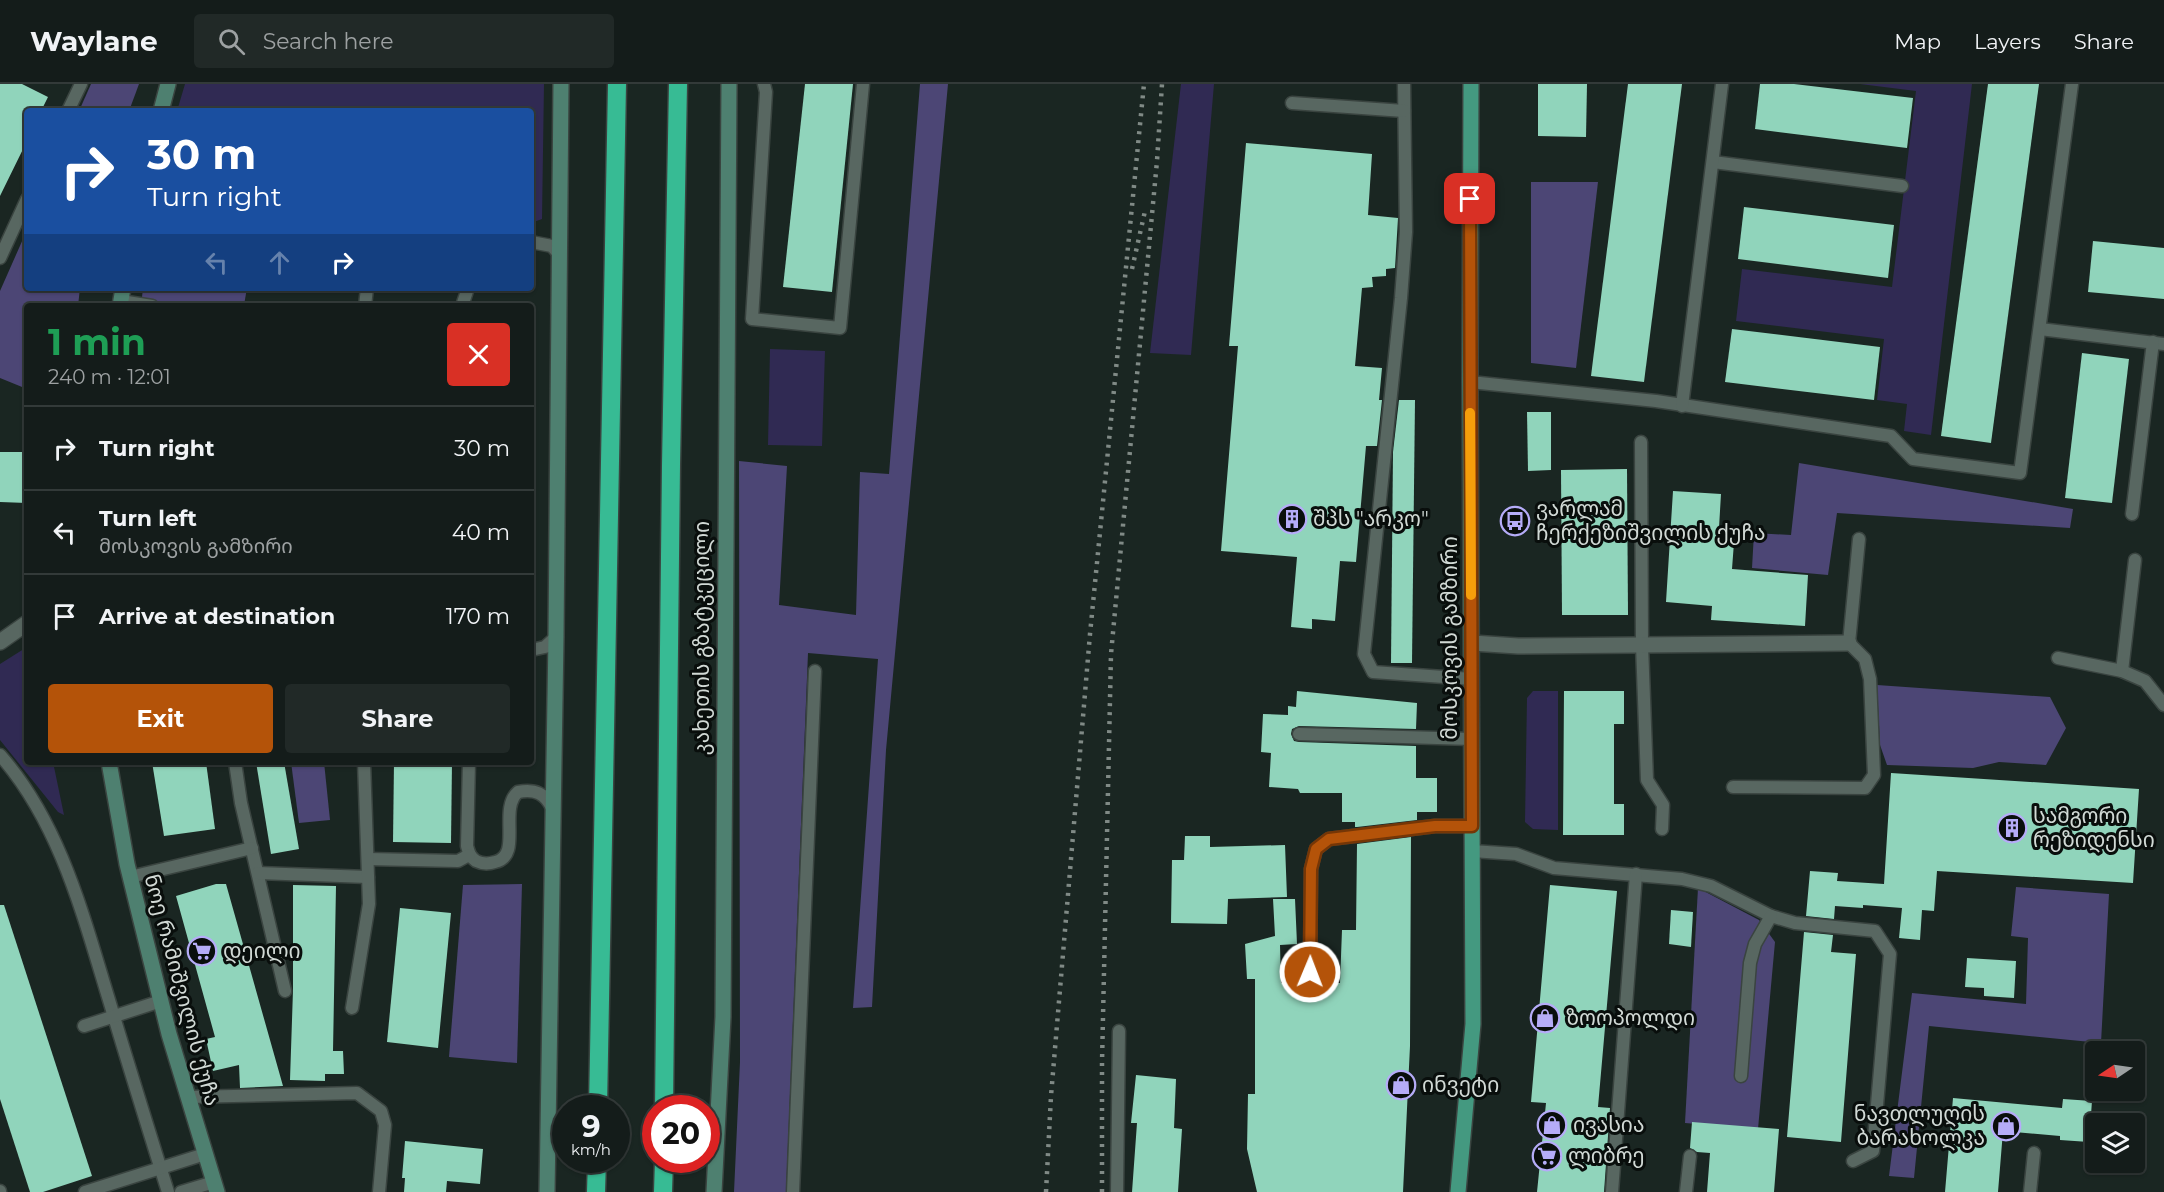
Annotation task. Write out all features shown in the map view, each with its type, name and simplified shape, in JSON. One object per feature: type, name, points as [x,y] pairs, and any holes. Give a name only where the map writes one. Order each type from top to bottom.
[{"type":"highway","points":[[598,1095],[617,84]]},
{"type":"highway","name":"კახეთის გზატკეცილი","points":[[664,1095],[678,84]]},
{"type":"highway","points":[[596,1192],[597,1173]]},
{"type":"highway","points":[[663,1192],[664,1173]]},
{"type":"main road","name":"მოსკოვის გამზირი","points":[[1458,1192],[1473,1024],[1471,84]]},
{"type":"street","points":[[162,108],[168,84]]},
{"type":"street","points":[[547,1192],[556,637],[561,84]]},
{"type":"street","name":"კახეთის გზატკეცილი","points":[[714,1192],[723,1017],[729,84]]},
{"type":"street","points":[[0,642],[24,625]]},
{"type":"street","points":[[1472,644],[1518,646],[1849,644]]},
{"type":"street","name":"ნოე რამიშვილის ქუჩა","points":[[110,765],[130,877],[161,1001],[215,1187]]},
{"type":"lane","points":[[69,108],[81,84]]},
{"type":"lane","points":[[764,84],[766,92],[753,319],[840,328],[863,84]]},
{"type":"lane","points":[[1404,84],[1406,232],[1364,654],[1373,672],[1472,679]]},
{"type":"lane","points":[[1682,406],[1722,84]]},
{"type":"lane","points":[[1470,382],[1578,392],[1891,436],[1913,459],[2020,473],[2072,84]]},
{"type":"lane","points":[[1292,103],[1404,111]]},
{"type":"lane","points":[[1713,162],[1902,186]]},
{"type":"lane","points":[[0,258],[6,231],[24,204]]},
{"type":"lane","points":[[534,243],[552,246],[559,254]]},
{"type":"lane","points":[[121,298],[140,303]]},
{"type":"lane","points":[[2040,329],[2158,343],[2132,514]]},
{"type":"lane","points":[[1641,442],[1642,645],[1647,780],[1663,806],[1662,829]]},
{"type":"lane","points":[[1732,787],[1865,788],[1874,775],[1870,679],[1865,659],[1849,644],[1859,539]]},
{"type":"lane","points":[[2122,671],[2135,560]]},
{"type":"lane","points":[[534,649],[545,647],[556,637]]},
{"type":"lane","points":[[2058,658],[2122,671],[2145,681],[2164,705]]},
{"type":"lane","points":[[793,1192],[815,671]]},
{"type":"lane","points":[[1299,734],[1472,739]]},
{"type":"lane","points":[[0,755],[19,776],[39,811],[76,893],[168,1192]]},
{"type":"lane","points":[[236,765],[285,991]]},
{"type":"lane","points":[[352,1008],[369,904],[364,765]]},
{"type":"lane","points":[[469,765],[467,846],[469,855],[477,861],[486,864],[504,859],[508,853],[510,809],[512,797],[518,792],[541,794],[548,798],[552,808]]},
{"type":"lane","points":[[1310,972],[1311,869],[1316,849],[1329,839],[1435,826],[1472,826]]},
{"type":"lane","points":[[130,877],[252,848]]},
{"type":"lane","points":[[1472,851],[1516,854],[1554,868],[1682,879],[1711,886],[1771,916],[1795,923],[1875,932],[1890,954],[1873,1151],[1853,1161]]},
{"type":"lane","points":[[368,859],[458,861],[469,855]]},
{"type":"lane","points":[[258,873],[368,877]]},
{"type":"lane","points":[[1612,1192],[1636,874]]},
{"type":"lane","points":[[1742,1076],[1750,963],[1755,944],[1771,916]]},
{"type":"lane","points":[[84,1026],[161,1001]]},
{"type":"lane","points":[[1117,1192],[1119,1031]]},
{"type":"lane","points":[[188,1097],[357,1093],[381,1111],[385,1125],[379,1192]]},
{"type":"lane","points":[[85,1192],[205,1154]]},
{"type":"lane","points":[[2030,1192],[2034,1154]]},
{"type":"lane","points":[[1686,1192],[1690,1156]]},
{"type":"lane","points":[[181,1192],[215,1187]]},
{"type":"shaded area","points":[[91,84],[139,84],[130,108],[80,108]]},
{"type":"shaded area","points":[[185,84],[544,84],[542,219],[534,222],[534,108],[178,108]]},
{"type":"shaded area","points":[[920,84],[948,84],[886,750],[872,1007],[853,1008],[878,659],[808,653],[786,1192],[734,1192],[740,1062],[739,461],[787,466],[779,605],[856,615],[860,472],[889,474]]},
{"type":"shaded area","points":[[1181,84],[1214,84],[1191,355],[1150,353]]},
{"type":"shaded area","points":[[1860,84],[1972,84],[1931,435],[1904,431],[1907,404],[1877,400],[1884,339],[1736,321],[1742,269],[1892,287],[1916,91]]},
{"type":"shaded area","points":[[1531,182],[1598,182],[1576,368],[1531,363]]},
{"type":"shaded area","points":[[24,237],[24,291],[80,291],[78,303],[24,303],[24,388],[0,378],[0,291]]},
{"type":"shaded area","points":[[143,291],[246,291],[244,303],[141,303]]},
{"type":"shaded area","points":[[770,349],[825,351],[822,446],[768,445]]},
{"type":"shaded area","points":[[1799,463],[2073,509],[2070,528],[1837,513],[1828,575],[1752,568],[1754,533],[1791,535]]},
{"type":"shaded area","points":[[24,649],[24,765],[54,765],[64,815],[58,812],[0,740],[0,664]]},
{"type":"shaded area","points":[[1877,685],[2050,697],[2066,728],[2046,765],[1999,762],[1973,768],[1887,765],[1880,745]]},
{"type":"shaded area","points":[[1533,691],[1558,691],[1558,830],[1533,829],[1525,822],[1527,698]]},
{"type":"shaded area","points":[[291,765],[324,765],[330,820],[299,823]]},
{"type":"shaded area","points":[[522,884],[517,1063],[449,1057],[463,885]]},
{"type":"shaded area","points":[[2016,887],[2109,894],[2101,1041],[2085,1041],[1929,1026],[1914,1178],[1889,1176],[1912,993],[2026,1004],[2028,938],[2011,936]]},
{"type":"shaded area","points":[[1698,888],[1759,920],[1775,942],[1758,1129],[1685,1123]]},
{"type":"building","points":[[0,84],[22,84],[48,97],[42,108],[24,108],[24,147],[0,196]]},
{"type":"building","points":[[805,84],[853,84],[832,292],[783,287]]},
{"type":"building","points":[[1538,84],[1587,84],[1586,137],[1538,136]]},
{"type":"building","points":[[1628,84],[1682,84],[1644,382],[1591,376]]},
{"type":"building","points":[[1760,84],[1794,84],[1913,98],[1907,148],[1755,129]]},
{"type":"building","points":[[1988,84],[2039,84],[1991,443],[1941,436]]},
{"type":"building","points":[[1246,143],[1372,154],[1368,215],[1398,218],[1395,268],[1386,269],[1386,276],[1372,277],[1373,287],[1362,288],[1355,366],[1382,368],[1379,400],[1382,400],[1377,446],[1366,446],[1356,562],[1340,561],[1335,621],[1312,619],[1312,629],[1291,627],[1297,557],[1221,551],[1238,346],[1229,346]]},
{"type":"building","points":[[1744,207],[1894,225],[1888,278],[1738,259]]},
{"type":"building","points":[[2093,241],[2164,248],[2164,299],[2088,292]]},
{"type":"building","points":[[1732,329],[1880,347],[1874,400],[1725,382]]},
{"type":"building","points":[[2082,353],[2129,359],[2112,503],[2065,498]]},
{"type":"building","points":[[1399,400],[1415,400],[1412,663],[1391,663],[1393,452]]},
{"type":"building","points":[[1527,412],[1551,412],[1551,470],[1528,471]]},
{"type":"building","points":[[0,452],[24,452],[24,503],[0,502]]},
{"type":"building","points":[[1627,469],[1628,615],[1562,615],[1561,470]]},
{"type":"building","points":[[1673,491],[1721,494],[1719,528],[1735,529],[1732,569],[1808,575],[1805,626],[1711,620],[1712,606],[1666,602]]},
{"type":"building","points":[[1297,691],[1417,703],[1416,729],[1299,726],[1292,729],[1291,734],[1294,741],[1299,742],[1416,746],[1416,778],[1437,778],[1437,812],[1417,812],[1417,820],[1355,827],[1355,822],[1342,822],[1342,793],[1300,793],[1298,789],[1269,787],[1271,753],[1261,752],[1263,714],[1288,715],[1288,706],[1296,707]]},
{"type":"building","points":[[1564,691],[1624,691],[1624,724],[1614,724],[1614,804],[1624,804],[1624,835],[1563,835]]},
{"type":"building","points":[[152,765],[206,765],[215,829],[164,836]]},
{"type":"building","points":[[256,765],[285,765],[299,849],[271,854]]},
{"type":"building","points":[[394,765],[452,765],[451,843],[393,842]]},
{"type":"building","name":"სამგორი რეზიდენსი","points":[[1891,773],[2139,789],[2133,883],[1937,871],[1934,911],[1922,910],[1920,940],[1899,938],[1902,908],[1863,905],[1863,908],[1835,906],[1834,919],[1806,916],[1810,871],[1838,873],[1837,881],[1884,884]]},
{"type":"building","points":[[1185,836],[1210,836],[1210,847],[1285,845],[1287,897],[1228,899],[1227,924],[1171,923],[1172,860],[1184,860]]},
{"type":"building","points":[[1411,837],[1410,1046],[1403,1192],[1257,1192],[1247,1149],[1248,1094],[1255,1094],[1255,979],[1247,979],[1245,944],[1275,936],[1273,899],[1295,899],[1297,944],[1280,945],[1281,983],[1340,983],[1342,930],[1356,930],[1357,844]]},
{"type":"building","points":[[216,884],[226,884],[283,1086],[240,1088],[239,1065],[213,1071],[206,1039],[215,1037],[176,896]]},
{"type":"building","points":[[293,885],[336,886],[333,1051],[343,1051],[344,1074],[325,1074],[325,1081],[290,1080]]},
{"type":"building","points":[[1550,885],[1617,891],[1598,1107],[1610,1108],[1604,1192],[1537,1192],[1546,1103],[1531,1102]]},
{"type":"building","points":[[0,905],[4,905],[92,1176],[43,1192],[30,1192],[0,1099]]},
{"type":"building","points":[[400,908],[451,913],[438,1048],[387,1042]]},
{"type":"building","points":[[1671,910],[1693,912],[1691,947],[1669,944]]},
{"type":"building","points":[[1804,932],[1833,935],[1831,952],[1856,954],[1841,1142],[1787,1137]]},
{"type":"building","points":[[1967,958],[2016,961],[2014,998],[1984,996],[1984,988],[1965,987]]},
{"type":"building","points":[[1136,1075],[1176,1079],[1174,1128],[1182,1129],[1178,1192],[1132,1192],[1137,1123],[1131,1123]]},
{"type":"building","points":[[1953,1098],[2062,1108],[2063,1099],[2092,1101],[2091,1113],[2085,1113],[2085,1142],[2060,1140],[2060,1136],[2003,1131],[1998,1192],[1945,1192]]},
{"type":"building","points":[[1692,1122],[1779,1129],[1774,1192],[1707,1192],[1710,1153],[1697,1152],[1690,1148]]},
{"type":"building","points":[[405,1141],[483,1149],[480,1184],[447,1181],[446,1192],[404,1192],[405,1178],[402,1178]]},
{"type":"railway","points":[[1046,1192],[1051,1096],[1090,634],[1144,84]]},
{"type":"railway","points":[[1102,1192],[1102,1063],[1111,654],[1157,161],[1162,84]]},
{"type":"railway","points":[[1132,269],[1145,211]]},
{"type":"slow traffic","points":[[1470,413],[1471,595]]},
{"type":"place","name":"შპს \"არკო\"","points":[[1292,519]]},
{"type":"place","name":"ვარლამ ჩერქეზიშვილის ქუჩა","points":[[1515,521]]},
{"type":"place","name":"სამგორი რეზიდენსი","points":[[2012,828]]},
{"type":"place","name":"დეილი","points":[[202,951]]},
{"type":"place","name":"ზოოპოლდი","points":[[1545,1018]]},
{"type":"place","name":"ინვეტი","points":[[1401,1085]]},
{"type":"place","name":"ივასია","points":[[1552,1125]]},
{"type":"place","name":"ნავთლუღის ბარახოლკა","points":[[2006,1126]]},
{"type":"place","name":"ლიბრე","points":[[1547,1156]]},
{"type":"route","points":[[1310,972],[1311,869],[1316,849],[1329,839],[1435,826],[1472,826],[1470,199]]}]
